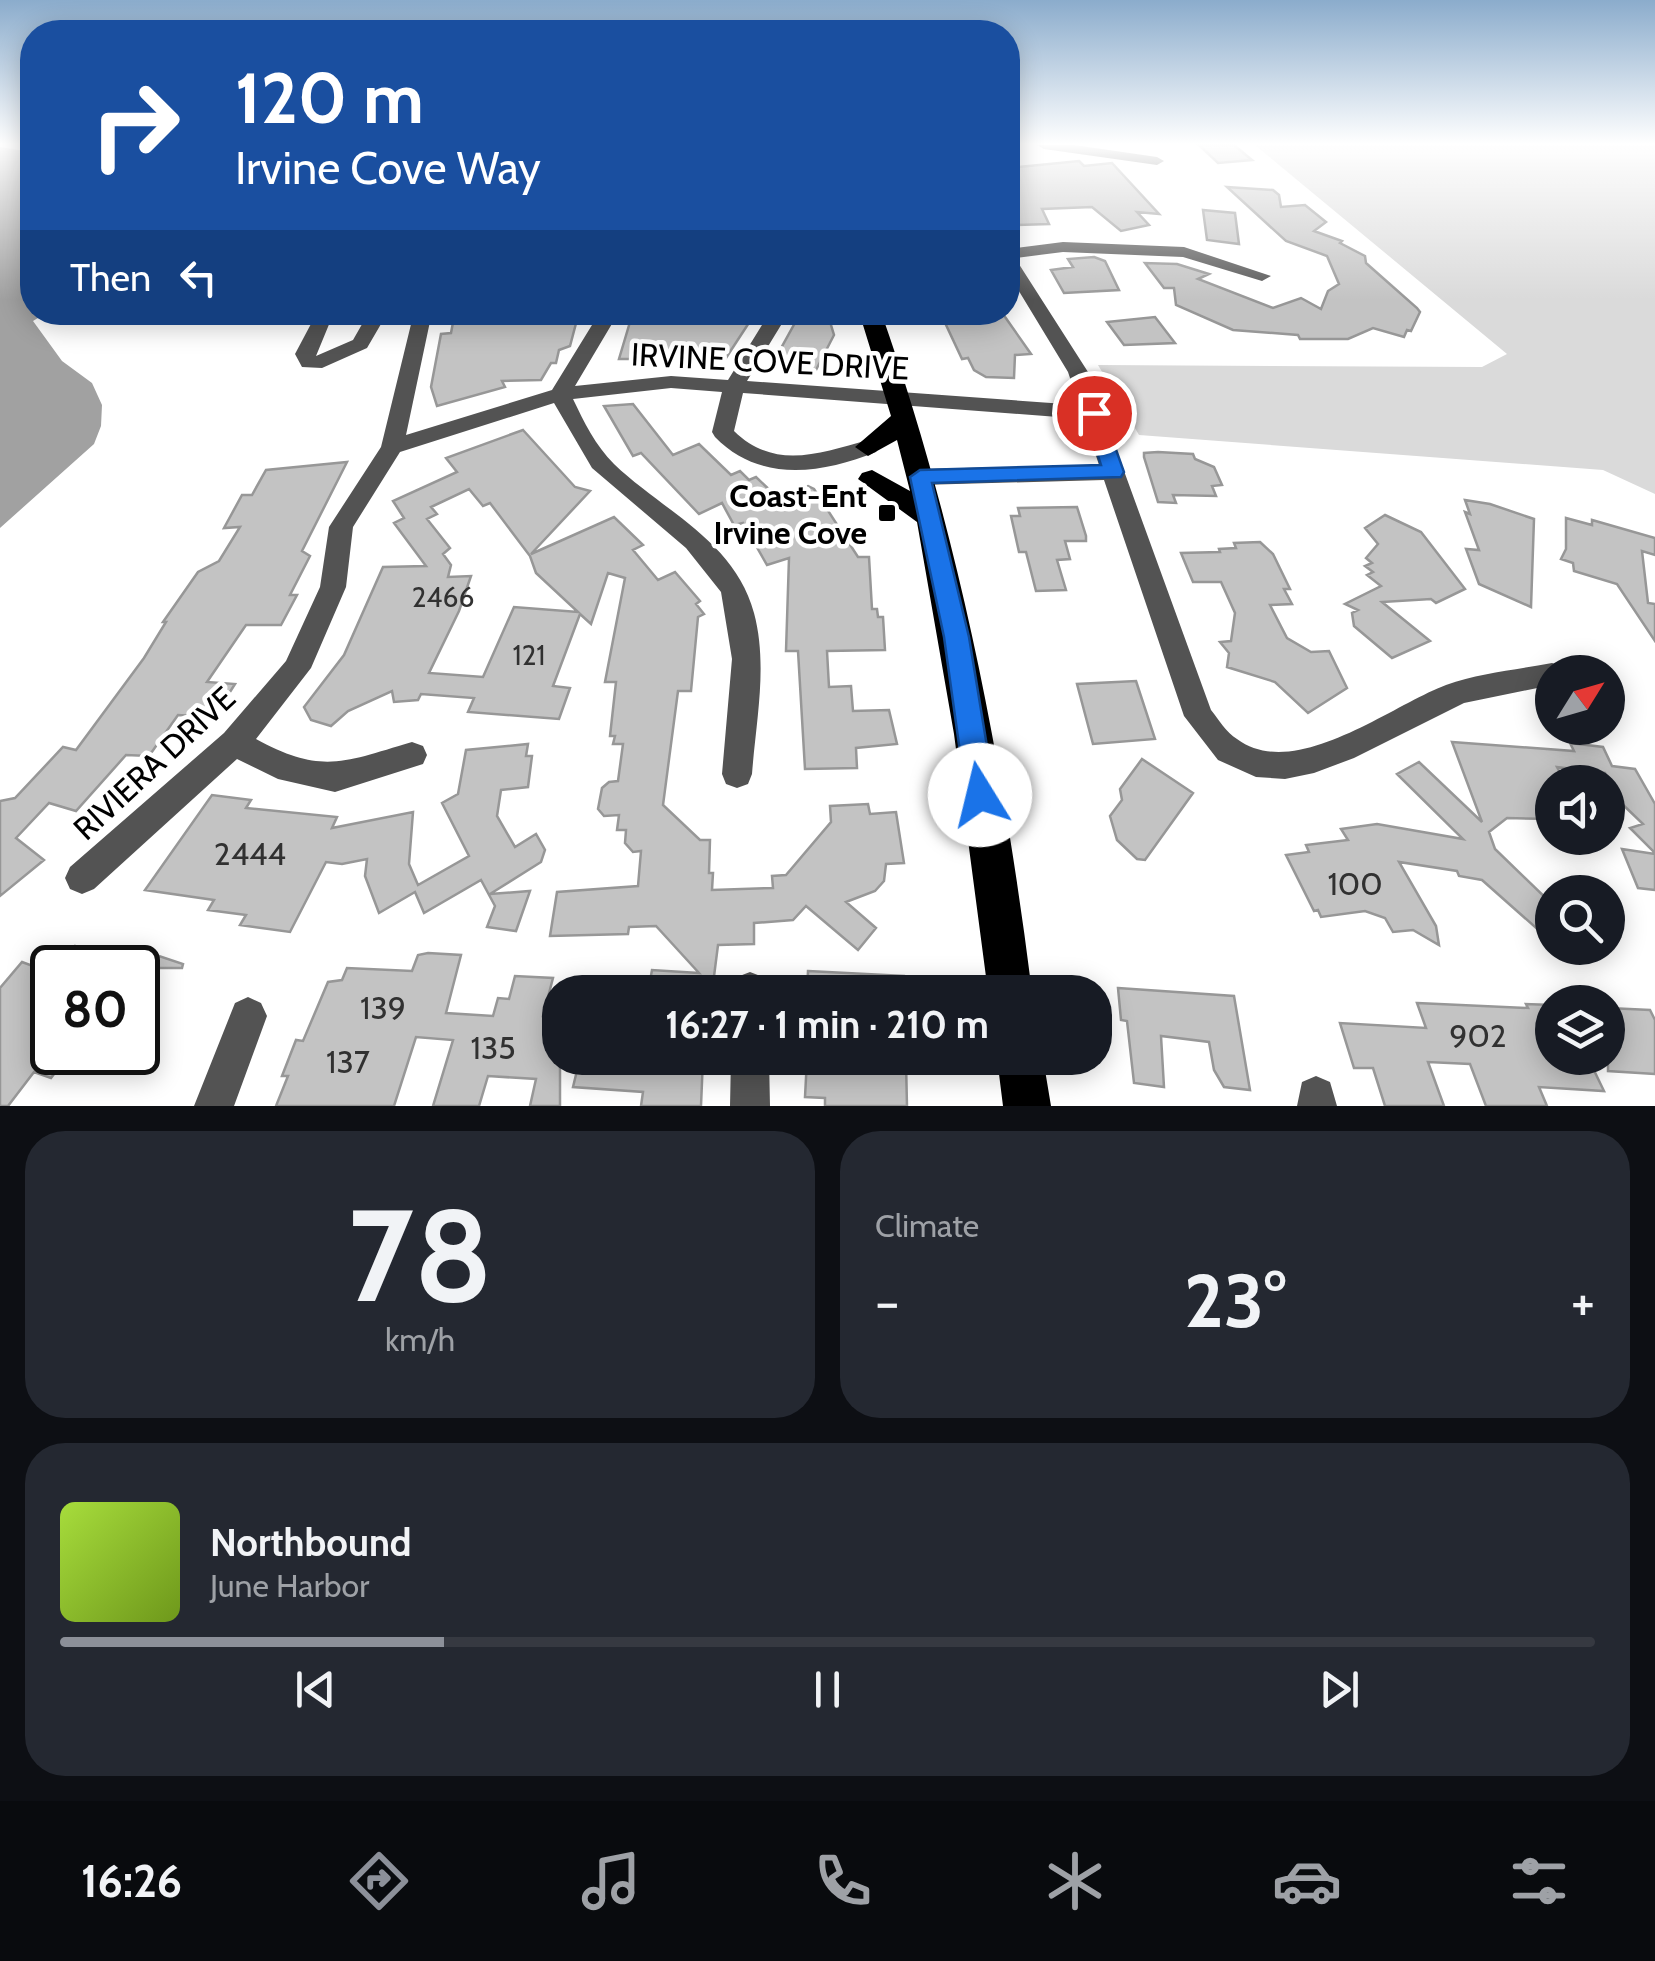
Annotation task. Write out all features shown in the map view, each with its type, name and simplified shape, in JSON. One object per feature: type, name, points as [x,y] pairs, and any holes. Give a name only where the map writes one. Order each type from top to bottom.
[{"type":"highway","points":[[874,325],[901,403],[932,519],[957,637],[1007,975]]},
{"type":"highway","points":[[868,447],[894,430],[901,403]]},
{"type":"highway","points":[[872,479],[932,519]]},
{"type":"highway","points":[[1022,1075],[1027,1106]]},
{"type":"street","points":[[1020,255],[1064,247],[1184,252],[1262,276]]},
{"type":"street","points":[[1020,277],[1078,372],[1199,716],[1227,750],[1269,769],[1340,753],[1390,722],[1456,693],[1535,677]]},
{"type":"street","points":[[319,325],[305,354],[309,363],[315,364],[360,344],[372,325]]},
{"type":"street","name":"RIVIERA DRIVE","points":[[82,878],[235,742],[297,668],[333,587],[341,526],[392,447],[420,325]]},
{"type":"street","points":[[602,325],[560,394],[580,435],[605,469],[712,559],[734,592],[746,648],[736,774]]},
{"type":"street","points":[[772,325],[734,386],[723,432],[735,448],[754,458],[793,463],[837,461],[868,447]]},
{"type":"street","name":"IRVINE COVE DRIVE","points":[[392,447],[560,394],[671,382],[1094,413]]},
{"type":"street","points":[[837,461],[872,479]]},
{"type":"street","points":[[918,468],[979,461],[1049,461],[1067,472]]},
{"type":"street","points":[[918,468],[1114,472]]},
{"type":"street","points":[[235,742],[278,766],[335,778],[412,756]]},
{"type":"street","points":[[214,1106],[248,1016]]},
{"type":"street","points":[[750,1075],[750,1106]]},
{"type":"shaded area","points":[[0,197],[20,197],[20,325],[36,325],[62,361],[92,383],[102,405],[101,426],[94,444],[0,528]]},
{"type":"shaded area","points":[[1317,197],[1655,197],[1655,494],[1603,470],[1139,435],[1098,365],[1482,367],[1507,354]]},
{"type":"building","points":[[1020,197],[1143,197],[1159,214],[1137,212],[1149,225],[1121,231],[1092,207],[1042,209],[1049,224],[1020,225]]},
{"type":"building","points":[[1238,197],[1279,197],[1281,207],[1305,205],[1326,222],[1314,231],[1342,241],[1365,256],[1366,263],[1417,308],[1420,312],[1411,331],[1407,330],[1404,337],[1373,328],[1348,339],[1300,339],[1298,335],[1233,330],[1176,305],[1174,288],[1164,288],[1145,263],[1177,264],[1209,274],[1198,279],[1273,308],[1301,298],[1321,309],[1328,291],[1339,284],[1327,256],[1286,241]]},
{"type":"building","points":[[1203,210],[1235,213],[1239,244],[1207,240]]},
{"type":"building","points":[[1094,257],[1105,261],[1119,290],[1064,293],[1051,270],[1073,267],[1068,259]]},
{"type":"building","points":[[1155,317],[1175,343],[1124,345],[1107,322]]},
{"type":"building","points":[[453,325],[576,325],[570,346],[559,350],[556,363],[551,363],[541,380],[502,381],[505,387],[437,406],[431,387],[441,334],[451,333]]},
{"type":"building","points":[[629,325],[748,325],[724,361],[711,363],[651,352],[650,359],[619,359]]},
{"type":"building","points":[[794,325],[831,325],[834,335],[816,370],[793,369],[774,361]]},
{"type":"building","points":[[946,325],[1011,325],[1031,354],[1015,355],[1014,378],[986,377],[974,370],[968,358],[962,359]]},
{"type":"building","points":[[633,404],[673,455],[699,444],[731,475],[740,471],[749,480],[756,477],[776,496],[808,486],[814,489],[858,557],[869,557],[872,609],[883,617],[885,650],[827,651],[829,687],[851,686],[853,711],[889,710],[897,744],[856,748],[857,768],[805,769],[798,651],[786,651],[789,558],[767,565],[743,523],[734,525],[722,503],[699,514],[641,453],[633,456],[604,406]]},
{"type":"building","points":[[523,430],[575,487],[590,491],[531,554],[614,517],[643,545],[633,550],[658,580],[675,572],[700,601],[696,604],[704,614],[698,617],[691,691],[678,691],[663,805],[700,840],[710,840],[712,890],[773,888],[772,876],[786,875],[831,822],[830,806],[868,804],[870,814],[896,812],[904,863],[886,864],[884,881],[875,891],[846,902],[876,928],[858,950],[806,906],[793,920],[754,923],[754,944],[718,945],[714,975],[651,975],[652,970],[699,973],[656,926],[629,927],[628,934],[550,936],[557,892],[638,886],[641,851],[633,852],[625,843],[626,830],[617,830],[619,815],[604,816],[598,809],[602,788],[618,781],[623,744],[613,744],[615,736],[610,736],[616,682],[605,682],[625,578],[608,573],[591,624],[580,614],[553,686],[570,688],[559,719],[468,712],[474,698],[421,694],[418,700],[394,702],[392,691],[348,711],[331,726],[311,720],[304,707],[344,655],[383,567],[426,566],[394,523],[404,518],[393,501],[457,472],[446,458]],"holes":[[[469,489],[483,506],[490,503],[530,556],[536,573],[578,612],[514,607],[483,677],[429,673],[471,576],[448,577],[451,565],[443,554],[450,548],[427,519],[437,514],[431,507]]]},
{"type":"building","points":[[1144,453],[1193,454],[1195,459],[1214,467],[1222,485],[1212,486],[1216,496],[1173,495],[1176,503],[1158,502]]},
{"type":"building","points":[[347,462],[302,551],[310,556],[290,595],[297,595],[281,625],[246,625],[207,682],[235,684],[214,717],[178,715],[149,756],[126,755],[76,811],[49,803],[16,838],[44,860],[0,896],[0,801],[15,798],[63,747],[76,750],[144,658],[163,622],[198,572],[219,561],[240,527],[224,528],[242,495],[252,495],[266,470]]},
{"type":"building","points":[[1465,500],[1534,519],[1531,607],[1479,584],[1466,549],[1479,550],[1465,512],[1470,514]]},
{"type":"building","points":[[1077,507],[1086,541],[1065,541],[1070,559],[1057,560],[1066,590],[1036,591],[1026,552],[1019,552],[1011,516],[1020,516],[1018,508]]},
{"type":"building","points":[[1385,515],[1421,532],[1465,589],[1436,603],[1431,599],[1382,602],[1430,641],[1392,658],[1354,626],[1352,613],[1358,610],[1345,604],[1381,586],[1367,575],[1373,572],[1365,566],[1372,563],[1366,558],[1378,544],[1365,528]]},
{"type":"building","points":[[1566,518],[1592,525],[1592,520],[1655,538],[1655,555],[1642,551],[1648,603],[1655,604],[1655,641],[1617,584],[1574,571],[1573,563],[1561,559],[1566,549]]},
{"type":"building","points":[[1260,542],[1273,554],[1290,589],[1284,589],[1292,604],[1270,605],[1287,638],[1311,652],[1329,651],[1347,688],[1308,713],[1275,682],[1227,667],[1229,653],[1220,642],[1231,641],[1235,613],[1221,582],[1193,582],[1181,553],[1220,552],[1219,549],[1236,548],[1234,543]]},
{"type":"building","points":[[1136,681],[1155,739],[1093,744],[1077,684]]},
{"type":"building","points":[[1452,742],[1574,751],[1571,745],[1603,747],[1612,765],[1535,765],[1535,819],[1507,818],[1489,832],[1495,849],[1535,888],[1535,927],[1482,880],[1459,876],[1457,871],[1399,862],[1436,926],[1439,945],[1413,930],[1393,932],[1385,918],[1365,911],[1321,917],[1318,910],[1314,911],[1286,855],[1309,852],[1306,845],[1348,840],[1341,829],[1377,824],[1463,839],[1397,774],[1419,762],[1482,822]]},
{"type":"building","points":[[528,744],[526,756],[532,756],[528,787],[501,790],[497,816],[515,847],[536,834],[545,850],[541,862],[490,894],[530,891],[516,931],[487,927],[495,906],[481,880],[424,913],[415,892],[379,913],[365,876],[367,859],[342,864],[326,862],[290,932],[240,925],[246,915],[208,910],[214,900],[145,890],[212,795],[251,800],[246,808],[337,817],[332,828],[413,812],[409,864],[418,885],[469,856],[442,803],[458,794],[466,750]]},
{"type":"building","points":[[1142,759],[1193,793],[1145,860],[1137,859],[1117,840],[1110,816],[1122,800],[1120,789]]},
{"type":"building","points":[[1625,768],[1635,769],[1655,804],[1655,853],[1630,828],[1643,824],[1625,807]]},
{"type":"building","points":[[1625,849],[1655,854],[1655,890],[1638,888]]},
{"type":"building","points":[[418,955],[461,955],[446,1013],[493,1016],[498,998],[509,999],[515,976],[542,977],[542,1075],[560,1075],[560,1106],[530,1106],[536,1079],[488,1076],[479,1106],[433,1106],[453,1040],[416,1037],[394,1106],[276,1106],[296,1040],[303,1041],[328,982],[342,980],[347,968],[412,971]]},
{"type":"building","points":[[160,956],[183,964],[182,968],[160,968]]},
{"type":"building","points":[[22,962],[30,965],[32,1075],[8,1106],[0,1106],[0,988]]},
{"type":"building","points":[[808,971],[885,975],[808,975]]},
{"type":"building","points":[[1118,988],[1234,996],[1250,1090],[1224,1087],[1214,1070],[1209,1042],[1161,1036],[1164,1087],[1134,1083],[1127,1021],[1121,1020]]},
{"type":"building","points":[[1417,1003],[1528,1008],[1526,1004],[1535,1004],[1535,1075],[1596,1075],[1604,1091],[1539,1087],[1547,1106],[1486,1106],[1470,1064],[1428,1062],[1444,1106],[1385,1106],[1373,1068],[1354,1068],[1340,1023],[1426,1028]]},
{"type":"building","points":[[1625,1009],[1650,1010],[1655,1020],[1655,1074],[1625,1072]]},
{"type":"building","points":[[576,1075],[702,1075],[701,1106],[641,1106],[643,1092],[573,1087]]},
{"type":"building","points":[[806,1075],[906,1075],[907,1106],[825,1106],[825,1098],[805,1097]]},
{"type":"place","name":"Coast-Ent Irvine Cove","points":[[887,513]]},
{"type":"route","points":[[980,795],[957,637],[920,477],[1114,472],[1094,413]]}]
